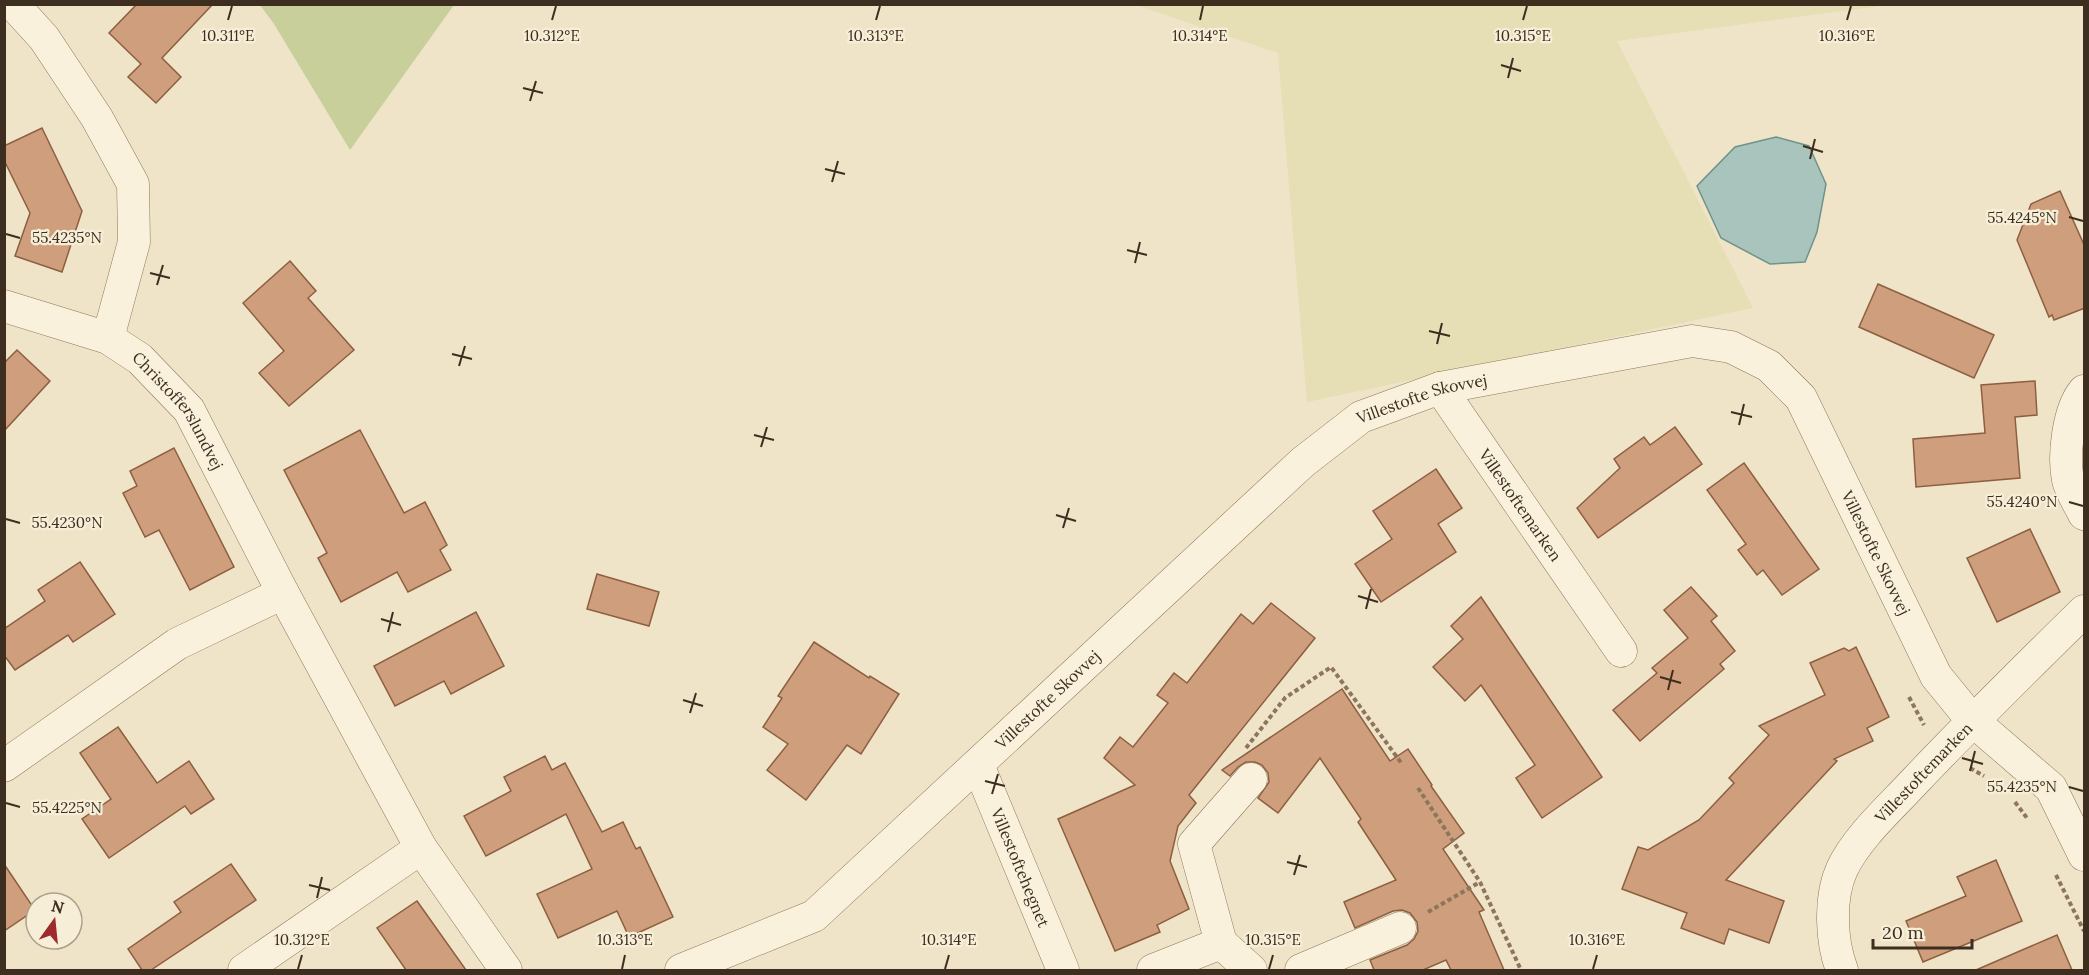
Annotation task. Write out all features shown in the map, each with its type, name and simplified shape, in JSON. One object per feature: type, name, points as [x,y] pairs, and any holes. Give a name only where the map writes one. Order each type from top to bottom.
[{"type":"street","points":[[13,4],[44,38],[97,118],[133,184],[134,242],[108,338]]},
{"type":"street","name":"Christofferslundvej","points":[[4,306],[108,338],[140,359],[189,410],[283,593],[422,848],[506,970]]},
{"type":"street","name":"Villestofte Skovvej","points":[[681,970],[814,916],[1303,462],[1361,417],[1440,388],[1692,341],[1731,347],[1768,366],[1801,398],[1936,676],[1972,720],[2051,788],[2085,855]]},
{"type":"street","name":"Villestoftemarken","points":[[1440,388],[1621,651]]},
{"type":"street","points":[[2085,391],[2080,397],[2066,439],[2068,482],[2085,514]]},
{"type":"street","points":[[4,766],[177,644],[283,593]]},
{"type":"street","name":"Villestoftemarken","points":[[1842,970],[1835,954],[1832,910],[1842,869],[1866,833],[1972,720],[2085,611]]},
{"type":"street","name":"Villestoftehegnet","points":[[978,765],[1063,970]]},
{"type":"street","points":[[1251,780],[1194,844],[1221,943],[1251,970]]},
{"type":"street","points":[[244,970],[422,848]]},
{"type":"street","points":[[1301,970],[1400,928]]},
{"type":"street","points":[[1153,970],[1221,943]]},
{"type":"path","points":[[1251,780],[1242,753],[1285,698],[1331,667],[1402,764]]},
{"type":"path","points":[[1905,691],[1932,739],[1944,751],[1986,778]]},
{"type":"path","points":[[1418,788],[1480,882],[1521,970]]},
{"type":"path","points":[[2008,795],[2027,818]]},
{"type":"path","points":[[2053,869],[2085,931]]},
{"type":"path","points":[[1400,928],[1480,882]]},
{"type":"shaded area","points":[[1136,5],[1888,5],[1617,41],[1753,308],[1307,402],[1278,53]]},
{"type":"green space","points":[[260,5],[454,5],[350,150],[274,24]]},
{"type":"water","points":[[1776,137],[1809,146],[1826,184],[1817,232],[1805,262],[1770,264],[1721,238],[1697,186],[1735,147]]},
{"type":"building","points":[[137,4],[213,4],[162,58],[181,77],[156,103],[128,77],[141,64],[109,33]]},
{"type":"building","points":[[42,128],[82,211],[62,272],[15,256],[30,213],[4,160],[4,146]]},
{"type":"building","points":[[2060,191],[2085,247],[2085,308],[2054,320],[2052,315],[2049,317],[2017,240],[2031,204]]},
{"type":"building","points":[[290,261],[316,291],[308,298],[354,350],[289,406],[259,373],[284,351],[243,303]]},
{"type":"building","points":[[1878,284],[1994,335],[1974,378],[1859,327]]},
{"type":"building","points":[[17,350],[50,381],[4,431],[4,363]]},
{"type":"building","points":[[2035,381],[2037,415],[2015,417],[2020,478],[1916,487],[1913,439],[1985,433],[1981,385]]},
{"type":"building","points":[[1675,427],[1702,464],[1598,538],[1577,508],[1620,468],[1614,459],[1644,437],[1650,445]]},
{"type":"building","points":[[360,430],[404,513],[425,502],[447,545],[440,550],[451,570],[408,592],[397,572],[341,602],[318,558],[327,553],[284,470]]},
{"type":"building","points":[[174,448],[234,567],[190,590],[159,530],[145,537],[123,493],[137,486],[130,471]]},
{"type":"building","points":[[1744,463],[1819,569],[1782,595],[1763,570],[1757,575],[1738,550],[1746,544],[1707,490]]},
{"type":"building","points":[[1436,469],[1462,508],[1438,524],[1456,552],[1381,602],[1355,564],[1392,539],[1373,511]]},
{"type":"building","points":[[2030,529],[2060,592],[1997,622],[1967,558]]},
{"type":"building","points":[[80,562],[115,614],[73,642],[68,635],[15,670],[4,655],[4,629],[45,601],[38,590]]},
{"type":"building","points":[[597,574],[659,592],[649,626],[587,609]]},
{"type":"building","points":[[1691,587],[1717,616],[1711,621],[1735,651],[1720,664],[1724,669],[1640,741],[1613,710],[1657,673],[1652,668],[1688,638],[1664,610]]},
{"type":"building","points":[[1481,597],[1602,777],[1542,818],[1516,778],[1535,765],[1481,685],[1465,701],[1433,667],[1463,639],[1451,626]]},
{"type":"building","points":[[1271,603],[1315,638],[1189,795],[1196,803],[1178,826],[1170,861],[1189,909],[1157,925],[1160,932],[1115,951],[1058,819],[1135,785],[1104,758],[1120,737],[1133,747],[1168,703],[1157,695],[1174,673],[1187,683],[1241,614],[1253,624]]},
{"type":"building","points":[[476,612],[504,666],[451,694],[444,681],[395,706],[374,666]]},
{"type":"building","points":[[814,642],[869,678],[870,676],[899,694],[861,754],[847,745],[806,800],[767,770],[788,744],[763,727],[782,698],[778,696]]},
{"type":"building","points":[[1856,647],[1889,717],[1867,728],[1873,741],[1834,759],[1837,761],[1726,880],[1784,901],[1769,943],[1729,929],[1724,944],[1681,928],[1687,913],[1622,889],[1638,847],[1648,850],[1699,820],[1734,783],[1729,778],[1769,735],[1759,726],[1825,695],[1810,663],[1844,648],[1849,651]]},
{"type":"building","points":[[1342,689],[1390,761],[1408,749],[1464,833],[1443,849],[1484,910],[1479,912],[1504,970],[1451,970],[1446,960],[1423,970],[1374,970],[1370,960],[1407,945],[1418,931],[1417,922],[1410,913],[1402,910],[1393,911],[1355,928],[1344,902],[1396,880],[1358,822],[1361,819],[1320,758],[1278,813],[1258,798],[1269,782],[1268,773],[1262,765],[1246,762],[1230,776],[1222,770]]},
{"type":"building","points":[[118,727],[157,783],[189,761],[214,799],[191,814],[185,806],[109,858],[82,819],[111,799],[80,753]]},
{"type":"building","points":[[545,756],[552,770],[565,763],[602,832],[623,822],[636,849],[640,847],[673,917],[629,937],[617,911],[558,938],[537,894],[592,869],[566,814],[486,856],[464,816],[511,791],[504,777]]},
{"type":"building","points":[[1996,860],[2022,921],[1923,962],[1906,921],[1966,896],[1957,877]]},
{"type":"building","points":[[4,864],[24,894],[24,917],[4,931]]},
{"type":"building","points":[[231,864],[256,900],[151,970],[142,970],[128,949],[181,912],[174,902]]},
{"type":"building","points":[[417,901],[466,970],[406,970],[377,928]]},
{"type":"building","points":[[2057,935],[2072,970],[1976,970]]}]
